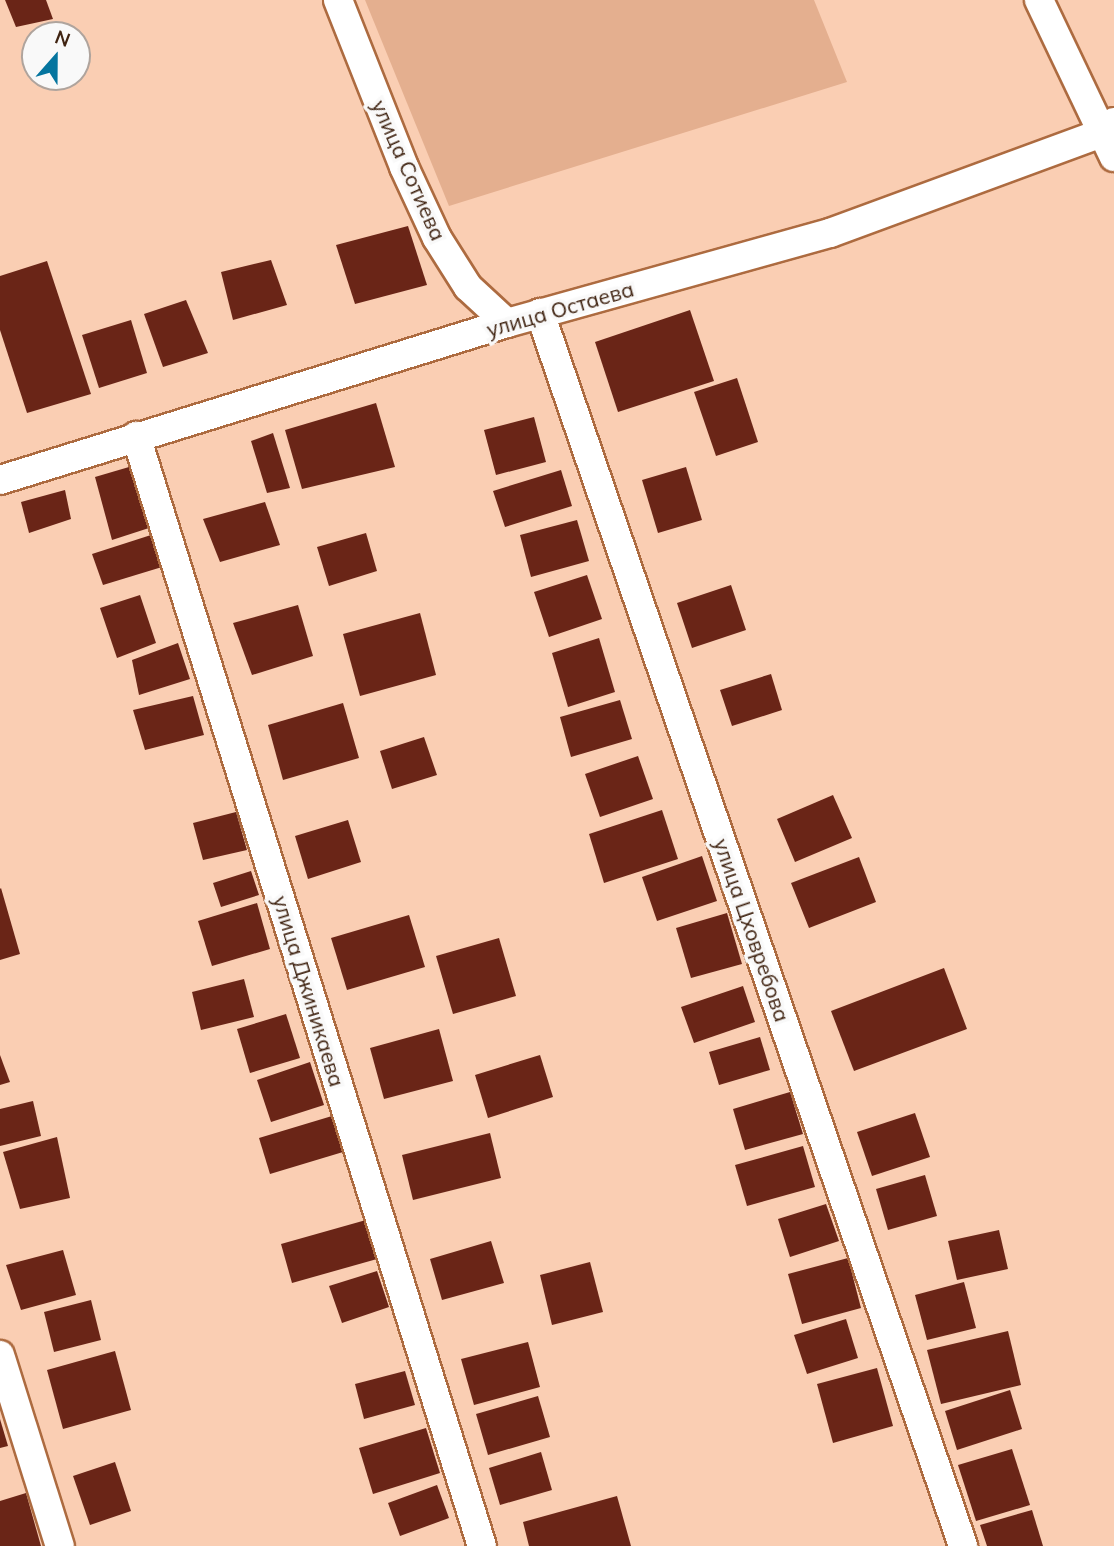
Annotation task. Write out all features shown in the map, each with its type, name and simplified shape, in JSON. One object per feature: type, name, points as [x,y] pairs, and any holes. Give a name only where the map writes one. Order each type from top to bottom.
[{"type":"street","name":"улица Сотиева","points":[[338,0],[404,167],[438,238],[468,287],[507,323]]},
{"type":"street","points":[[1038,0],[1109,138]]},
{"type":"street","name":"улица Остаева","points":[[0,480],[540,313],[830,233],[1109,138]]},
{"type":"street","name":"улица Цховребова","points":[[540,313],[963,1546]]},
{"type":"street","name":"улица Джиникаева","points":[[136,436],[482,1546]]},
{"type":"street","points":[[0,1355],[60,1546]]},
{"type":"shaded area","points":[[365,0],[814,0],[847,82],[449,206]]},
{"type":"building","points":[[5,0],[46,0],[53,19],[21,21],[21,26],[16,27]]},
{"type":"building","points":[[408,226],[427,285],[355,304],[336,245]]},
{"type":"building","points":[[271,260],[287,305],[233,320],[221,272]]},
{"type":"building","points":[[47,261],[91,394],[27,413],[0,330],[0,276]]},
{"type":"building","points":[[186,300],[208,353],[163,367],[144,314]]},
{"type":"building","points":[[690,310],[714,381],[618,412],[595,342]]},
{"type":"building","points":[[131,320],[147,373],[99,388],[82,335]]},
{"type":"building","points":[[737,378],[758,442],[716,456],[694,392]]},
{"type":"building","points":[[376,403],[395,467],[302,489],[285,430]]},
{"type":"building","points":[[534,417],[546,462],[496,475],[484,430]]},
{"type":"building","points":[[273,433],[290,488],[267,493],[251,441]]},
{"type":"building","points":[[129,467],[149,528],[112,540],[95,477]]},
{"type":"building","points":[[686,467],[702,520],[658,533],[642,480]]},
{"type":"building","points":[[561,470],[572,506],[505,527],[493,491]]},
{"type":"building","points":[[65,490],[71,519],[29,533],[21,502]]},
{"type":"building","points":[[265,502],[280,545],[220,562],[203,519]]},
{"type":"building","points":[[577,520],[589,561],[531,577],[520,535]]},
{"type":"building","points":[[366,533],[377,571],[329,586],[317,547]]},
{"type":"building","points":[[151,535],[162,567],[103,585],[92,554]]},
{"type":"building","points":[[587,575],[602,619],[549,637],[534,592]]},
{"type":"building","points":[[731,585],[746,630],[692,648],[677,603]]},
{"type":"building","points":[[140,595],[156,643],[117,658],[100,608]]},
{"type":"building","points":[[298,605],[313,656],[252,675],[233,623]]},
{"type":"building","points":[[420,613],[436,675],[360,696],[343,634]]},
{"type":"building","points":[[599,638],[615,692],[568,707],[552,653]]},
{"type":"building","points":[[178,643],[190,679],[139,695],[132,660]]},
{"type":"building","points":[[771,674],[782,710],[732,726],[720,690]]},
{"type":"building","points":[[193,696],[204,735],[145,750],[133,710]]},
{"type":"building","points":[[620,700],[632,739],[571,757],[560,717]]},
{"type":"building","points":[[343,703],[359,758],[283,780],[268,725]]},
{"type":"building","points":[[424,737],[437,775],[392,789],[380,751]]},
{"type":"building","points":[[638,756],[653,799],[600,817],[585,774]]},
{"type":"building","points":[[833,795],[852,838],[795,862],[777,819]]},
{"type":"building","points":[[662,810],[678,859],[604,883],[589,834]]},
{"type":"building","points":[[236,812],[247,850],[203,860],[193,823]]},
{"type":"building","points":[[348,820],[361,862],[308,879],[295,836]]},
{"type":"building","points":[[702,856],[717,901],[657,921],[642,877]]},
{"type":"building","points":[[859,857],[876,902],[809,928],[791,883]]},
{"type":"building","points":[[251,871],[259,895],[221,907],[213,883]]},
{"type":"building","points":[[0,889],[20,954],[0,960]]},
{"type":"building","points":[[257,903],[270,949],[212,966],[198,921]]},
{"type":"building","points":[[727,913],[742,964],[691,978],[676,928]]},
{"type":"building","points":[[409,915],[425,967],[347,990],[331,938]]},
{"type":"building","points":[[499,938],[516,996],[453,1014],[436,956]]},
{"type":"building","points":[[944,968],[967,1029],[854,1071],[831,1011]]},
{"type":"building","points":[[244,979],[254,1017],[201,1030],[192,992]]},
{"type":"building","points":[[743,986],[755,1022],[694,1043],[681,1007]]},
{"type":"building","points":[[286,1014],[300,1058],[250,1073],[237,1029]]},
{"type":"building","points":[[439,1029],[453,1081],[384,1099],[370,1048]]},
{"type":"building","points":[[760,1037],[770,1070],[719,1085],[709,1052]]},
{"type":"building","points":[[0,1055],[10,1082],[0,1085]]},
{"type":"building","points":[[540,1055],[553,1097],[488,1118],[475,1075]]},
{"type":"building","points":[[310,1062],[324,1105],[271,1122],[257,1080]]},
{"type":"building","points":[[790,1092],[803,1134],[745,1150],[733,1109]]},
{"type":"building","points":[[33,1101],[41,1136],[0,1146],[0,1109]]},
{"type":"building","points":[[915,1113],[930,1157],[872,1176],[857,1132]]},
{"type":"building","points":[[332,1116],[343,1152],[270,1174],[259,1138]]},
{"type":"building","points":[[490,1133],[501,1178],[413,1200],[402,1155]]},
{"type":"building","points":[[57,1137],[70,1198],[20,1209],[3,1152]]},
{"type":"building","points":[[803,1146],[815,1187],[747,1206],[735,1165]]},
{"type":"building","points":[[925,1175],[937,1216],[888,1230],[876,1189]]},
{"type":"building","points":[[826,1204],[839,1241],[790,1257],[778,1219]]},
{"type":"building","points":[[366,1220],[377,1259],[292,1283],[281,1244]]},
{"type":"building","points":[[999,1230],[1008,1269],[957,1280],[948,1241]]},
{"type":"building","points":[[491,1241],[504,1283],[442,1300],[430,1259]]},
{"type":"building","points":[[63,1250],[76,1295],[21,1310],[6,1265]]},
{"type":"building","points":[[848,1258],[861,1308],[802,1324],[788,1274]]},
{"type":"building","points":[[590,1262],[603,1312],[552,1325],[540,1275]]},
{"type":"building","points":[[377,1271],[389,1307],[342,1323],[329,1286]]},
{"type":"building","points":[[964,1282],[976,1328],[927,1340],[915,1295]]},
{"type":"building","points":[[91,1300],[101,1340],[54,1352],[44,1312]]},
{"type":"building","points":[[846,1319],[858,1358],[807,1374],[794,1335]]},
{"type":"building","points":[[1008,1331],[1021,1385],[941,1404],[927,1350]]},
{"type":"building","points":[[528,1342],[540,1387],[474,1405],[461,1359]]},
{"type":"building","points":[[115,1351],[131,1410],[63,1429],[47,1370]]},
{"type":"building","points":[[877,1368],[893,1426],[833,1443],[817,1384]]},
{"type":"building","points":[[405,1371],[415,1405],[364,1419],[355,1384]]},
{"type":"building","points":[[1010,1390],[1022,1429],[957,1450],[945,1411]]},
{"type":"building","points":[[538,1396],[550,1437],[488,1455],[476,1414]]},
{"type":"building","points":[[0,1419],[8,1446],[0,1448]]},
{"type":"building","points":[[426,1428],[440,1473],[373,1494],[359,1448]]},
{"type":"building","points":[[1012,1449],[1030,1505],[976,1521],[958,1465]]},
{"type":"building","points":[[541,1452],[552,1490],[500,1505],[489,1468]]},
{"type":"building","points":[[115,1462],[131,1511],[90,1525],[73,1476]]},
{"type":"building","points":[[437,1485],[449,1518],[400,1536],[388,1503]]},
{"type":"building","points":[[26,1493],[41,1546],[0,1546],[0,1501]]},
{"type":"building","points":[[617,1496],[631,1546],[529,1546],[523,1522]]},
{"type":"building","points":[[1032,1510],[1043,1546],[987,1546],[980,1525]]}]
